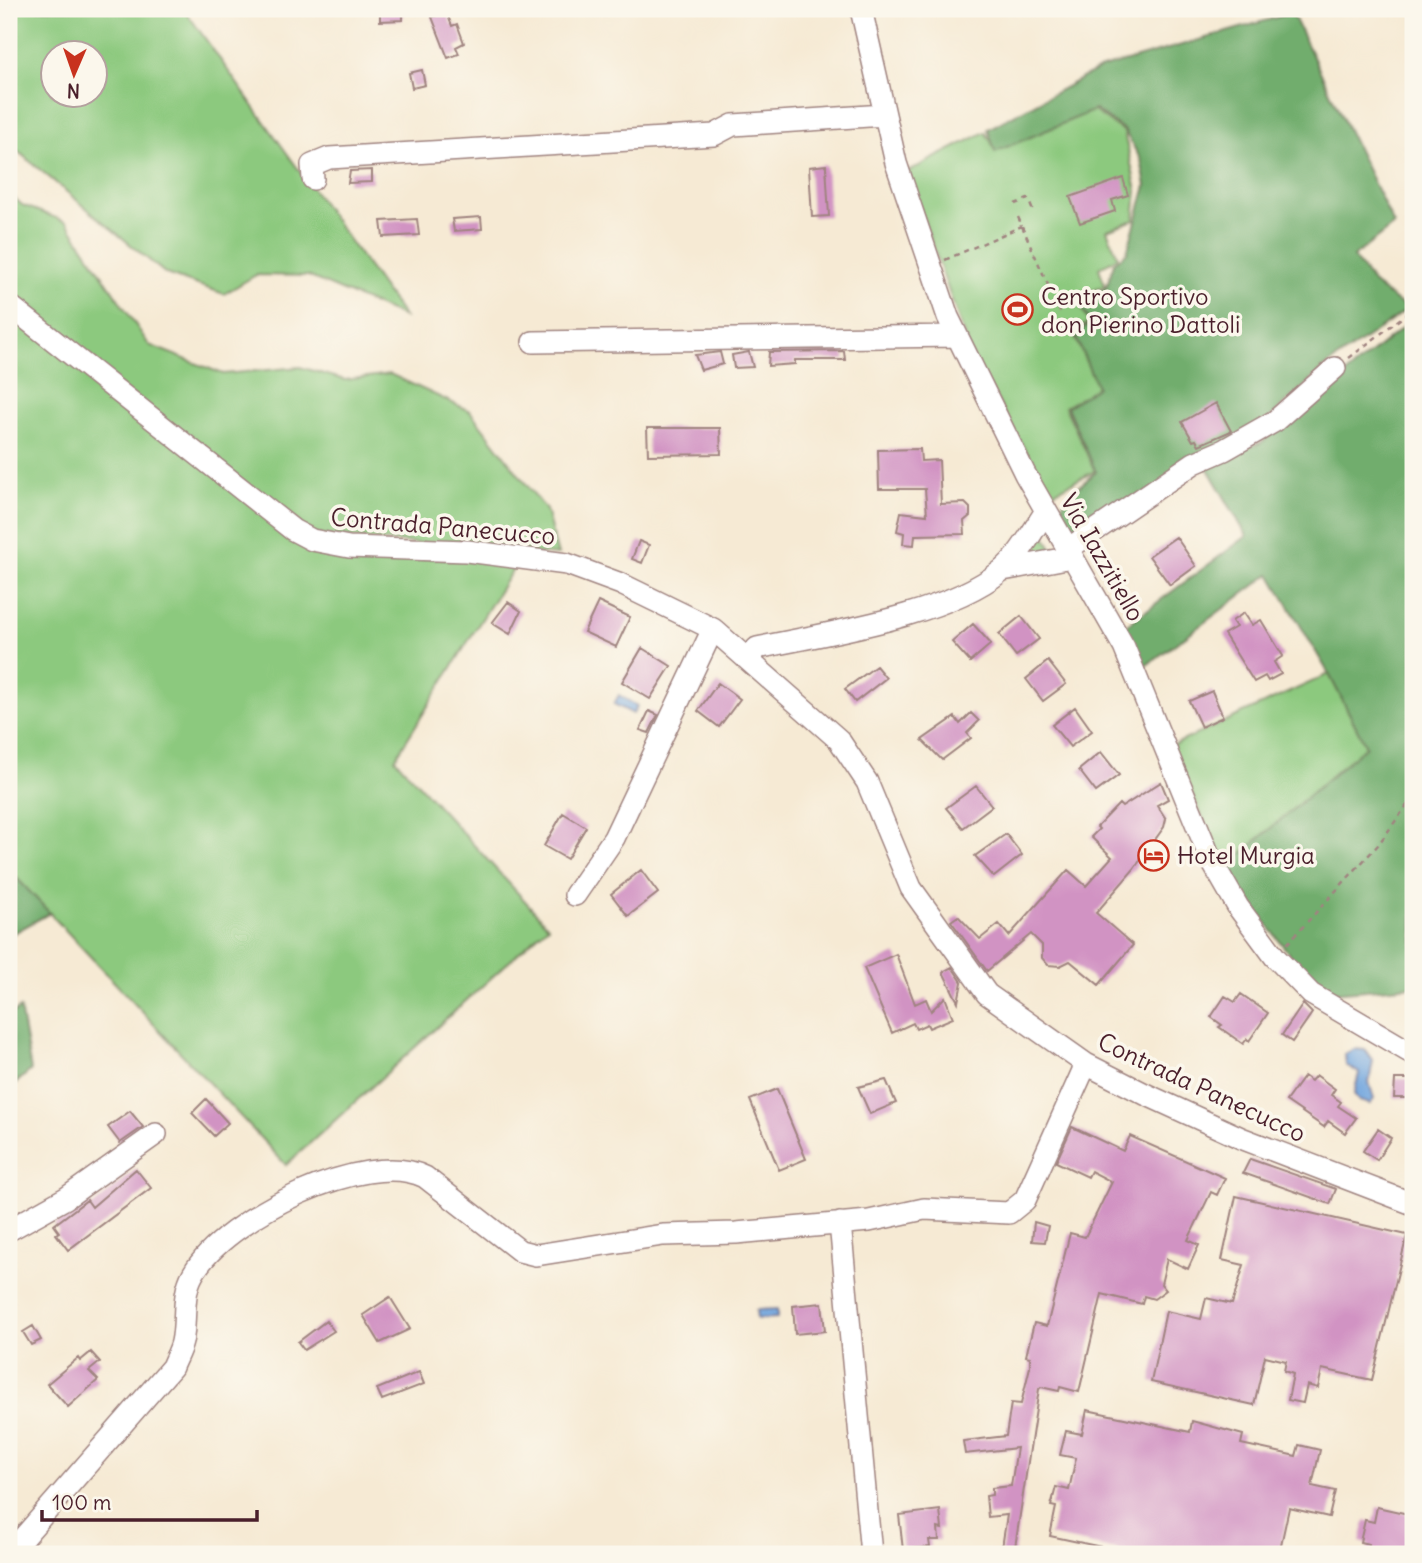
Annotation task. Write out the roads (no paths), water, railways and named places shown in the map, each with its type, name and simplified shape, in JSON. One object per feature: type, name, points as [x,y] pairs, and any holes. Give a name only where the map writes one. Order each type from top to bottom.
[{"type":"street","name":"Via Iazzitiello","points":[[861,9],[884,115],[919,233],[957,336],[1046,511],[1124,647],[1211,860],[1238,906],[1275,957],[1311,994],[1413,1054]]},
{"type":"street","points":[[313,179],[312,164],[329,158],[714,135],[733,125],[884,115]]},
{"type":"street","name":"Contrada Panecucco","points":[[9,305],[293,530],[312,540],[368,548],[414,547],[510,554],[567,564],[621,584],[713,629],[748,657],[839,740],[867,782],[911,887],[988,994],[1086,1064],[1241,1138],[1413,1204]]},
{"type":"street","points":[[533,342],[957,336]]},
{"type":"street","points":[[748,657],[757,648],[898,617],[973,589],[1003,570],[1070,553],[1194,463],[1275,421],[1335,369]]},
{"type":"street","points":[[1003,570],[1046,511]]},
{"type":"street","points":[[575,895],[614,838],[713,629]]},
{"type":"street","points":[[9,1554],[172,1367],[182,1341],[185,1298],[192,1275],[209,1253],[242,1224],[282,1200],[341,1179],[390,1169],[411,1170],[425,1177],[520,1251],[536,1255],[663,1235],[736,1233],[869,1222],[924,1209],[952,1208],[990,1214],[1009,1213],[1025,1200],[1086,1064]]},
{"type":"street","points":[[9,1230],[66,1198],[156,1134]]},
{"type":"street","points":[[840,1223],[872,1554]]},
{"type":"water","points":[[619,695],[637,706],[633,714],[614,704]]},
{"type":"water","points":[[1354,1049],[1365,1050],[1373,1061],[1369,1082],[1374,1099],[1370,1104],[1359,1101],[1354,1094],[1359,1073],[1346,1065],[1345,1054]]},
{"type":"water","points":[[777,1309],[777,1318],[757,1319],[756,1310]]},
{"type":"place","name":"Centro Sportivo don Pierino Dattoli","points":[[1018,310]]},
{"type":"place","name":"Hotel Murgia","points":[[1154,855]]}]
